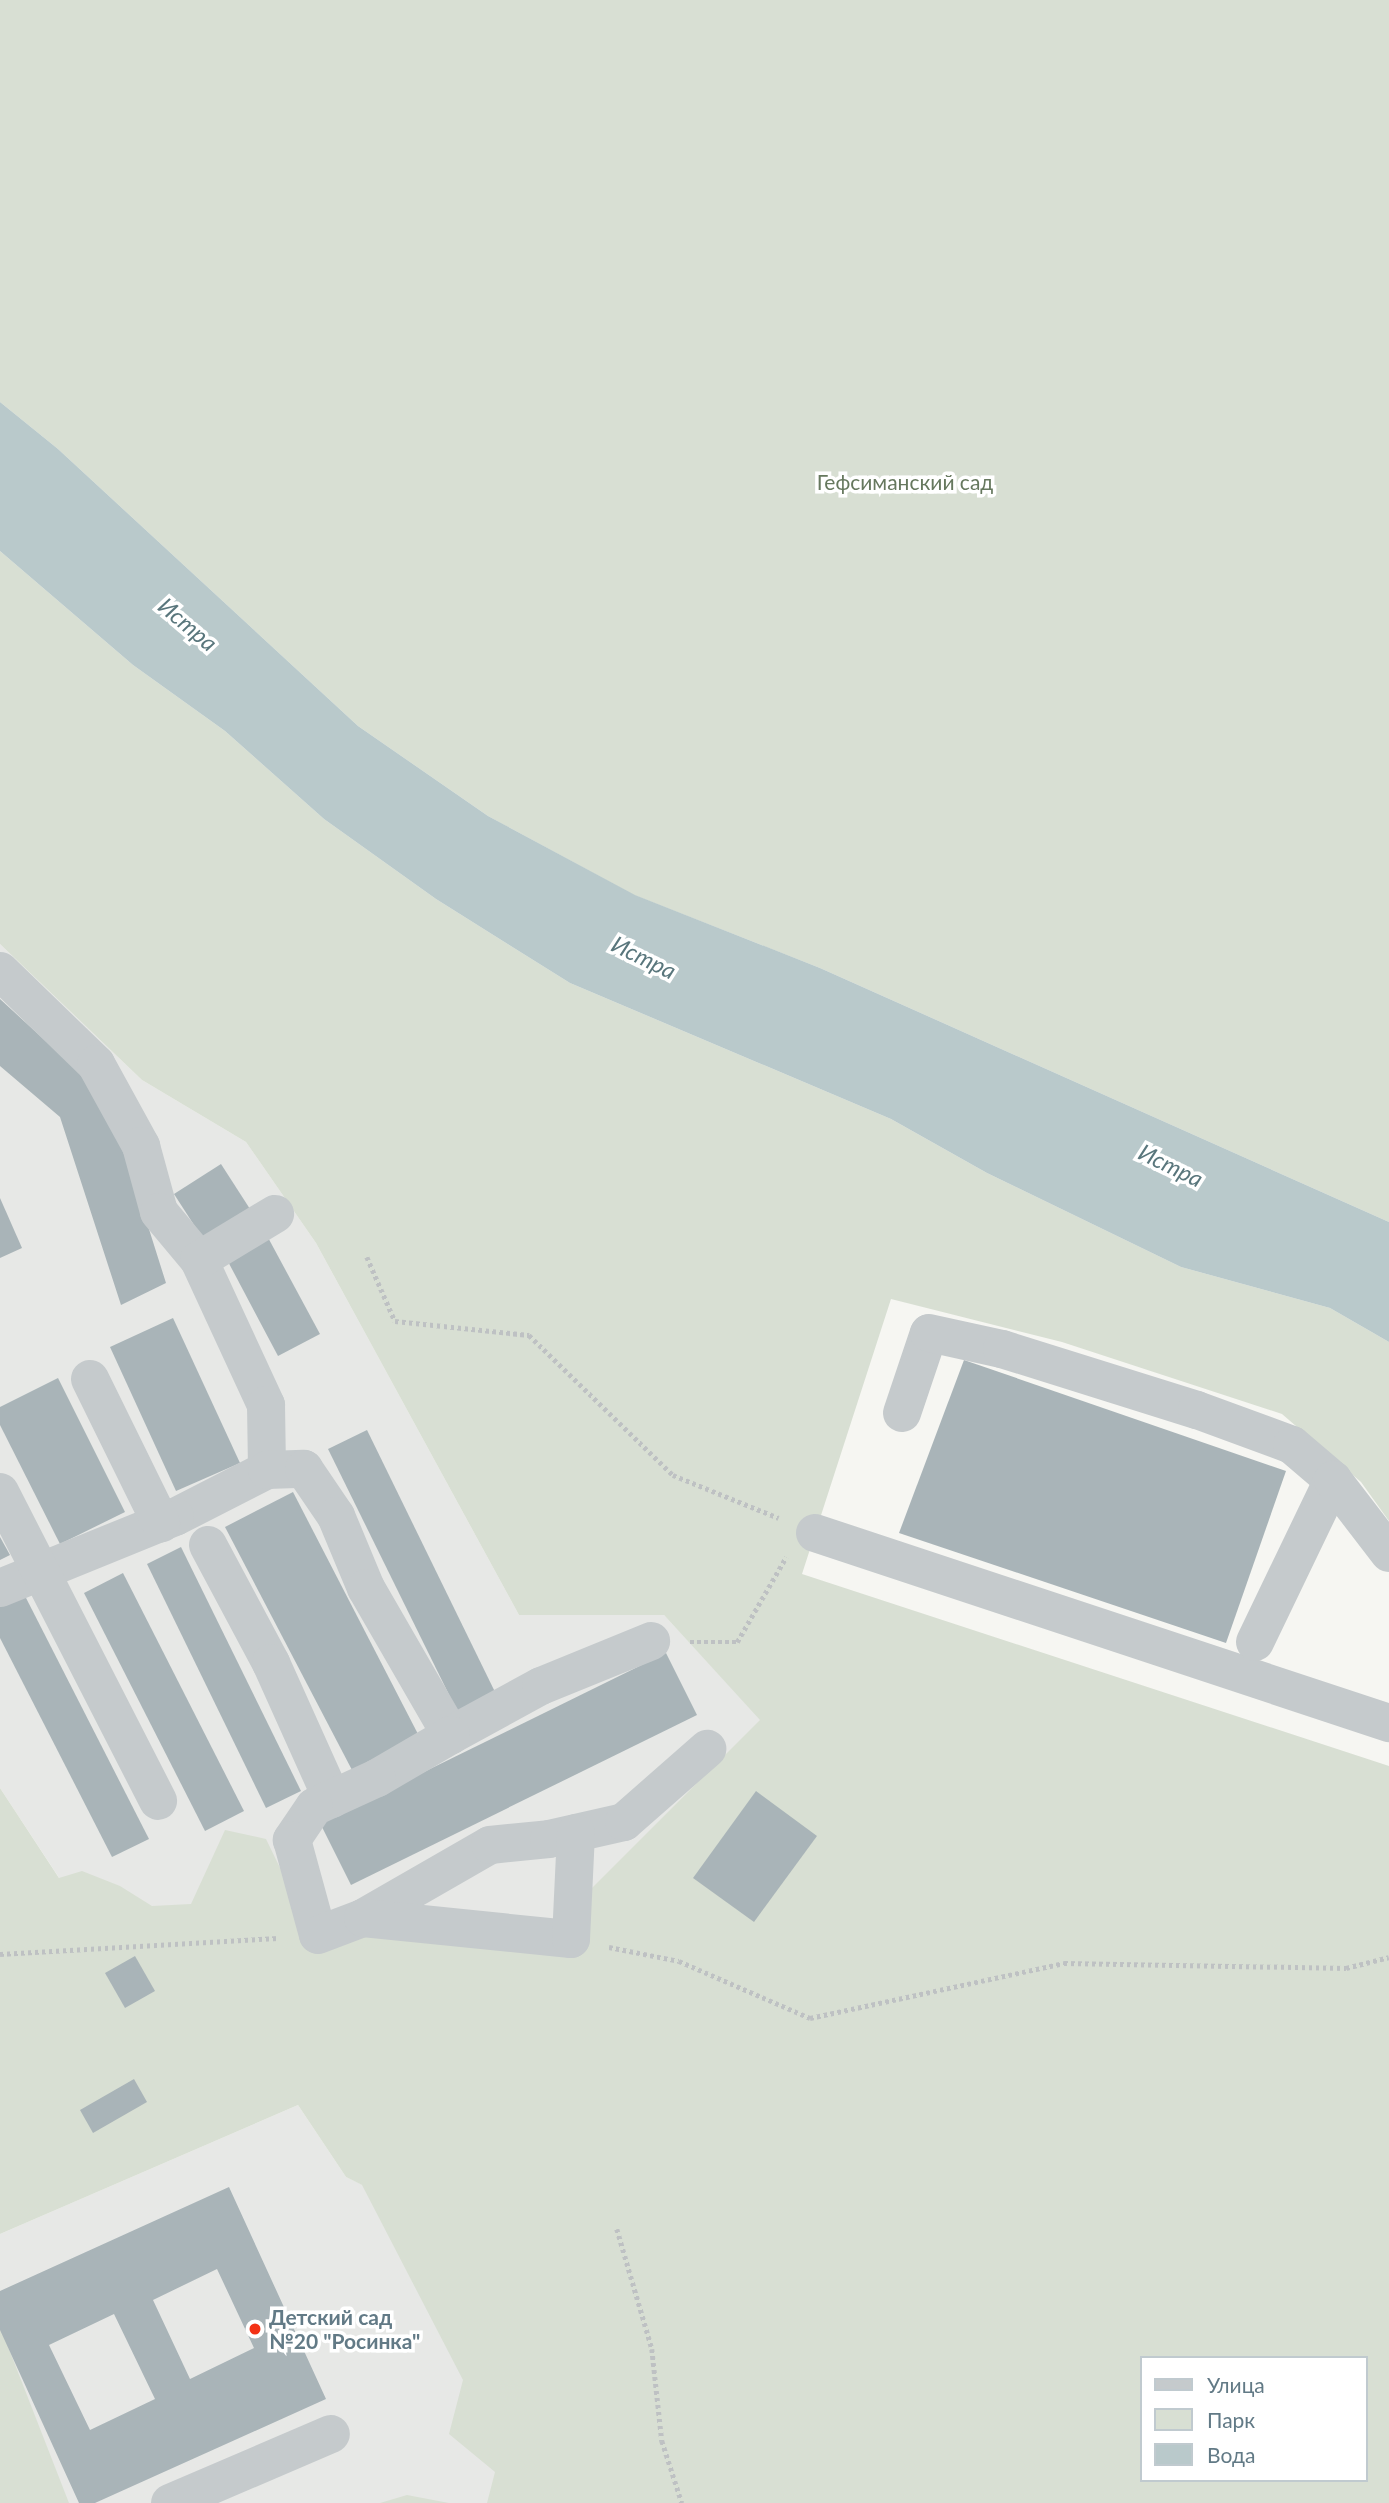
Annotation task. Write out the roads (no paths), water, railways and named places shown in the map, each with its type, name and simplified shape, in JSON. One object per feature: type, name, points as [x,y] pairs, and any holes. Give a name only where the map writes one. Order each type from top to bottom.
[{"type":"lane","points":[[0,971],[96,1063],[141,1146],[159,1212],[199,1260],[266,1405],[267,1470]]},
{"type":"lane","points":[[199,1260],[275,1214]]},
{"type":"lane","points":[[902,1413],[929,1333],[1002,1349],[1197,1410],[1292,1445],[1333,1480],[1389,1553]]},
{"type":"lane","points":[[90,1379],[161,1523]]},
{"type":"lane","points":[[0,1588],[161,1523],[267,1470],[304,1469],[336,1516],[366,1588],[451,1735]]},
{"type":"lane","points":[[1255,1642],[1333,1480]]},
{"type":"lane","points":[[0,1492],[158,1801]]},
{"type":"lane","points":[[809,1531],[1389,1723]]},
{"type":"lane","points":[[208,1545],[271,1663],[332,1799]]},
{"type":"lane","points":[[650,1641],[541,1686],[314,1807],[292,1840],[318,1935],[363,1918],[490,1845],[576,1833],[624,1822],[706,1749]]},
{"type":"lane","points":[[363,1918],[570,1939],[576,1833]]},
{"type":"lane","points":[[170,2503],[331,2434]]},
{"type":"water","name":"Истра","points":[[0,402],[58,449],[358,726],[488,816],[635,895],[820,968],[1389,1222],[1389,1342],[1330,1308],[1181,1267],[987,1173],[891,1119],[570,983],[436,899],[324,819],[225,731],[133,665],[0,551]]},
{"type":"place","name":"Детский сад №20 \"Росинка\"","points":[[255,2329]]},
{"type":"park label","name":"Гефсиманский сад","points":[[905,482]]}]
